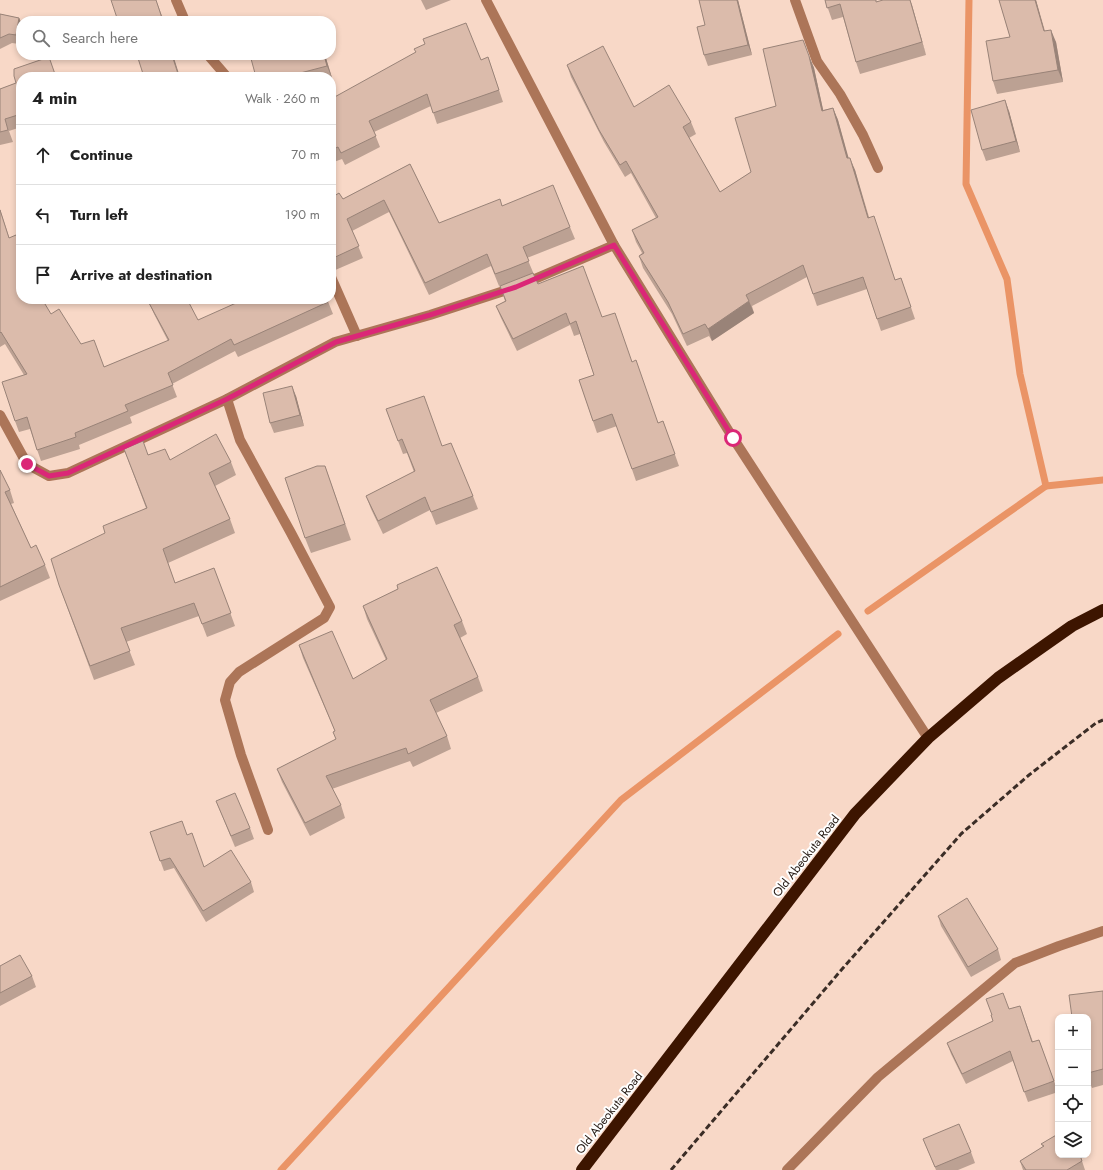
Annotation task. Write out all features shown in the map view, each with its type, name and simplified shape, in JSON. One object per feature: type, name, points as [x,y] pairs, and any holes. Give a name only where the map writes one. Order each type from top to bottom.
[{"type":"highway","name":"Old Abeokuta Road","points":[[582,1170],[855,814],[928,738],[998,678],[1072,626],[1103,610]]},
{"type":"street","points":[[176,0],[183,16]]},
{"type":"street","points":[[486,0],[614,245],[733,438],[928,738]]},
{"type":"street","points":[[795,0],[817,61],[840,94],[863,135],[878,168]]},
{"type":"street","points":[[212,60],[223,72]]},
{"type":"street","points":[[0,414],[27,464],[49,476],[68,473],[227,399],[336,342],[430,315],[516,287],[614,245]]},
{"type":"street","points":[[336,290],[356,336]]},
{"type":"street","points":[[227,399],[240,440],[330,607],[324,618],[239,672],[230,682],[225,700],[240,755],[268,830]]},
{"type":"street","points":[[787,1170],[878,1077],[1015,963],[1103,931]]},
{"type":"building","points":[[111,0],[156,0],[161,16],[116,16]]},
{"type":"building","points":[[699,0],[737,0],[748,45],[704,55],[697,27],[705,25]]},
{"type":"building","points":[[825,0],[876,0],[876,2],[883,0],[910,0],[922,42],[856,62],[840,4],[827,8]]},
{"type":"building","points":[[999,0],[1035,0],[1044,31],[1051,30],[1058,70],[993,81],[986,41],[1010,37]]},
{"type":"building","points":[[0,14],[16,17],[16,35],[9,34],[0,38]]},
{"type":"building","points":[[466,23],[481,60],[488,57],[499,90],[433,113],[427,94],[369,121],[376,136],[341,153],[338,147],[336,148],[336,96],[416,52],[414,49],[425,44],[423,39]]},
{"type":"building","points":[[803,40],[809,56],[822,111],[833,108],[847,158],[850,158],[868,218],[874,216],[895,280],[901,278],[911,307],[877,319],[863,277],[813,294],[803,265],[746,295],[749,301],[708,329],[705,324],[683,334],[668,302],[639,256],[644,253],[632,230],[658,217],[626,161],[620,165],[599,130],[567,65],[603,46],[634,107],[669,85],[691,122],[683,127],[720,192],[751,172],[735,118],[776,106],[763,49]]},
{"type":"building","points":[[40,60],[50,60],[54,72],[16,72],[16,83],[14,69]]},
{"type":"building","points":[[139,60],[174,60],[177,72],[142,72]]},
{"type":"building","points":[[251,60],[325,60],[327,66],[304,72],[255,72]]},
{"type":"building","points":[[16,83],[16,116],[5,119],[8,130],[0,132],[0,89]]},
{"type":"building","points":[[1005,100],[1016,141],[982,150],[971,110]]},
{"type":"building","points":[[410,164],[439,223],[500,199],[502,206],[553,185],[570,227],[523,247],[529,261],[509,269],[495,274],[487,254],[425,283],[384,200],[347,219],[359,246],[336,257],[336,195],[339,193],[343,199]]},
{"type":"building","points":[[0,210],[9,238],[16,235],[16,304],[45,304],[51,314],[59,309],[81,344],[94,340],[104,367],[169,340],[150,304],[190,304],[198,320],[234,304],[324,304],[234,345],[231,339],[168,373],[173,385],[125,405],[128,411],[75,433],[76,437],[37,450],[27,417],[15,421],[2,382],[27,374],[1,332],[0,333]]},
{"type":"building","points":[[583,266],[602,317],[615,313],[632,362],[636,360],[658,423],[663,421],[675,454],[632,469],[612,414],[593,421],[579,380],[594,375],[576,321],[570,324],[566,313],[513,339],[496,306],[506,301],[500,286],[533,273],[538,284]]},
{"type":"building","points":[[292,386],[300,415],[270,423],[263,393]]},
{"type":"building","points":[[424,396],[442,446],[451,443],[473,496],[431,512],[425,497],[378,521],[366,496],[415,471],[402,439],[398,441],[386,409]]},
{"type":"building","points":[[216,434],[231,462],[209,473],[230,519],[163,549],[175,583],[214,568],[231,613],[202,624],[194,603],[121,628],[130,651],[90,666],[59,585],[51,559],[105,533],[103,526],[147,508],[124,449],[143,441],[148,455],[165,449],[170,460]]},
{"type":"building","points":[[317,466],[325,466],[345,524],[305,538],[285,478]]},
{"type":"building","points":[[0,470],[10,490],[5,492],[31,548],[36,545],[45,565],[0,587]]},
{"type":"building","points":[[437,567],[462,621],[454,625],[478,677],[430,700],[447,736],[408,754],[406,748],[326,776],[341,805],[305,823],[277,769],[336,739],[333,732],[335,731],[299,645],[332,631],[353,679],[387,659],[363,606],[398,589],[397,585]]},
{"type":"building","points":[[235,793],[250,828],[231,836],[216,801]]},
{"type":"building","points":[[182,821],[187,835],[192,833],[204,867],[231,850],[251,882],[203,911],[170,858],[160,861],[150,832]]},
{"type":"building","points":[[967,898],[998,949],[968,967],[938,916]]},
{"type":"building","points":[[20,955],[32,976],[0,993],[0,966]]},
{"type":"building","points":[[1103,991],[1103,1069],[1091,1072],[1091,1014],[1072,1014],[1069,995]]},
{"type":"building","points":[[1003,993],[1009,1009],[1020,1006],[1032,1042],[1039,1040],[1054,1081],[1024,1092],[1010,1051],[962,1074],[947,1043],[993,1021],[986,999]]},
{"type":"building","points":[[959,1124],[971,1152],[935,1167],[923,1139]]},
{"type":"building","points":[[1055,1136],[1055,1158],[1081,1158],[1082,1161],[1067,1170],[1026,1170],[1020,1161],[1044,1146],[1041,1144]]},
{"type":"waterway","points":[[969,0],[966,184],[1007,279],[1020,374],[1046,486]]},
{"type":"waterway","points":[[868,611],[1046,486],[1103,480]]},
{"type":"waterway","points":[[281,1170],[621,800],[838,634]]},
{"type":"railway","points":[[671,1170],[843,968],[961,834],[1029,775],[1096,723],[1103,720]]},
{"type":"route","points":[[27,464],[49,476],[68,473],[227,399],[336,342],[430,315],[516,287],[614,245],[733,438]]}]
